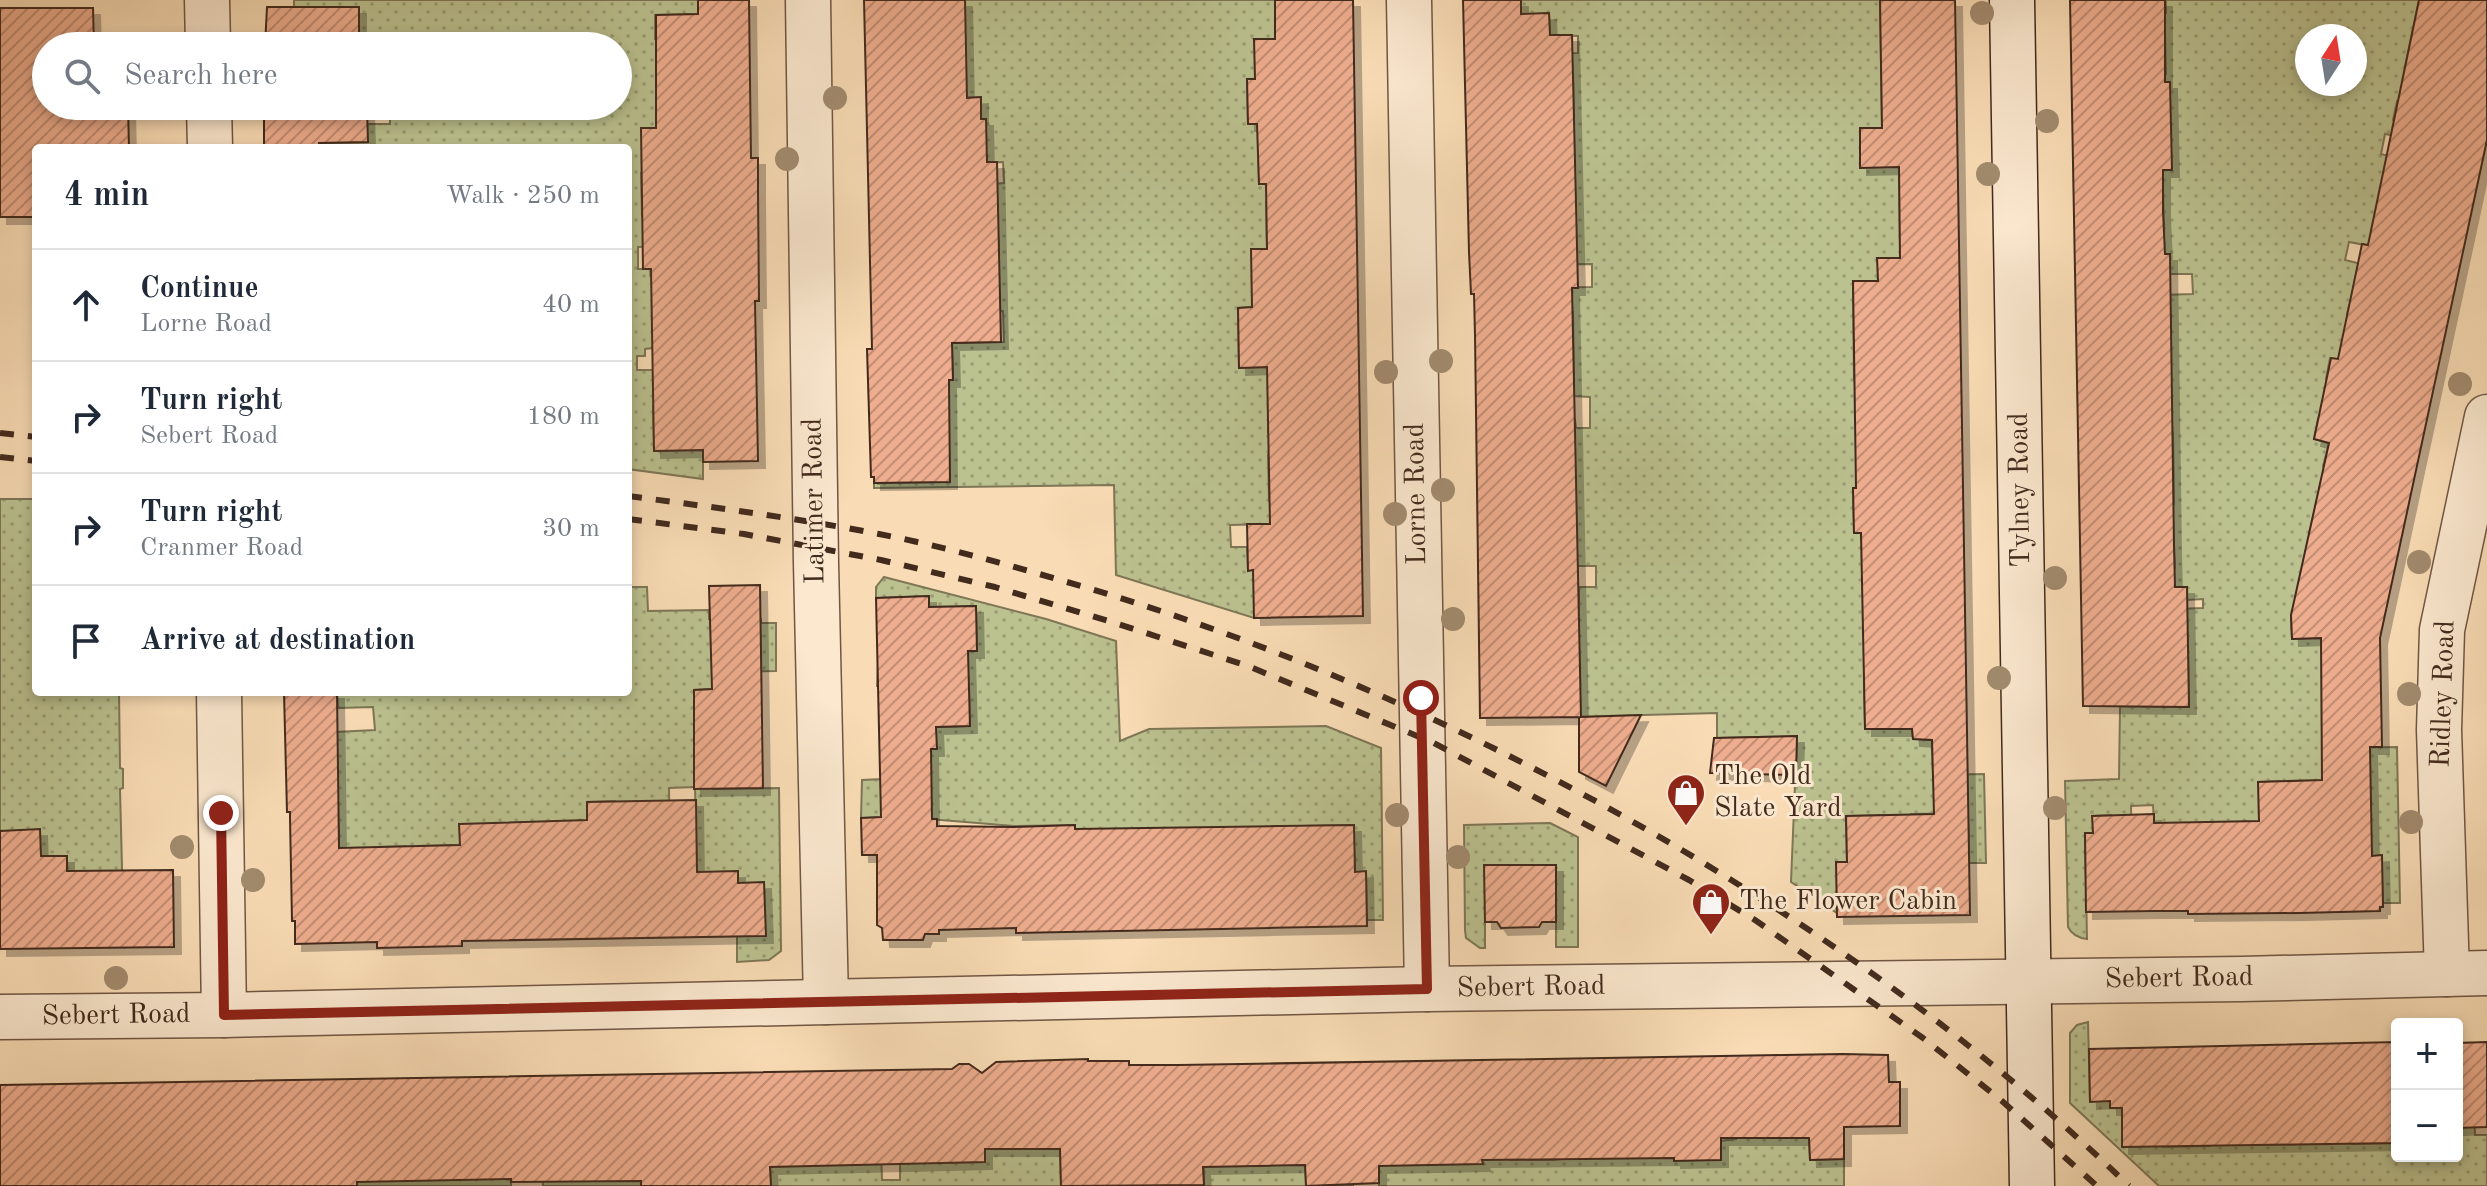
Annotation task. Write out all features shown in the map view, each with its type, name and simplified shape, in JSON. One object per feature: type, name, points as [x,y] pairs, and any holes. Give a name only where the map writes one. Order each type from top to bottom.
[{"type":"street","points":[[207,0],[208,32]]},
{"type":"street","name":"Latimer Road","points":[[808,0],[826,1002]]},
{"type":"street","name":"Lorne Road","points":[[1409,0],[1427,989]]},
{"type":"street","name":"Tylney Road","points":[[2012,0],[2032,1186]]},
{"type":"street","points":[[209,120],[210,144]]},
{"type":"street","name":"Ridley Road","points":[[2467,974],[2439,730],[2442,630],[2487,417]]},
{"type":"street","points":[[219,696],[224,1015]]},
{"type":"street","name":"Sebert Road","points":[[0,1017],[1427,989],[2467,974]]},
{"type":"green space","points":[[294,0],[698,0],[698,14],[655,15],[655,39],[688,39],[688,57],[656,57],[656,83],[701,172],[641,173],[642,217],[701,217],[701,245],[638,247],[638,269],[658,269],[653,348],[645,349],[645,356],[637,356],[637,370],[701,370],[702,404],[653,406],[654,451],[703,450],[703,479],[632,470],[632,144],[319,144],[367,142],[367,124],[390,124],[390,120],[632,120],[632,32],[359,32],[358,7],[294,7]]},
{"type":"green space","points":[[965,0],[1275,0],[1301,39],[1254,39],[1301,78],[1247,79],[1248,124],[1277,123],[1258,147],[1259,184],[1303,184],[1304,201],[1266,202],[1267,249],[1252,249],[1252,307],[1238,308],[1239,368],[1269,367],[1268,432],[1308,432],[1268,455],[1269,501],[1309,501],[1310,523],[1230,525],[1231,547],[1247,547],[1248,570],[1310,569],[1254,593],[1254,618],[1116,575],[1114,485],[874,488],[874,483],[950,482],[949,440],[929,381],[953,380],[952,343],[1004,342],[1003,311],[972,312],[999,245],[993,184],[1004,183],[1003,162],[921,163],[981,119],[980,97],[919,99]]},
{"type":"green space","points":[[1521,0],[1880,0],[1882,128],[1860,129],[1860,167],[1899,167],[1900,247],[1904,258],[1878,258],[1878,281],[1853,281],[1854,380],[1907,478],[1853,489],[1854,533],[1908,533],[1864,687],[1865,729],[1912,729],[1913,739],[1932,740],[1933,775],[1984,774],[1986,863],[1969,863],[1968,813],[1911,814],[1912,860],[1892,861],[1891,815],[1846,816],[1847,862],[1837,913],[1791,882],[1797,736],[1717,738],[1717,713],[1571,717],[1570,694],[1536,610],[1579,609],[1579,587],[1596,587],[1596,566],[1535,566],[1531,420],[1575,420],[1576,428],[1590,428],[1590,397],[1574,396],[1573,312],[1529,312],[1529,288],[1592,287],[1592,264],[1473,265],[1574,117],[1573,72],[1520,54],[1578,53],[1578,36],[1550,35],[1549,14],[1521,14]]},
{"type":"green space","points":[[2166,0],[2419,0],[2405,67],[2450,76],[2419,105],[2397,101],[2393,120],[2439,130],[2435,144],[2385,134],[2381,154],[2396,158],[2411,254],[2349,242],[2345,260],[2386,270],[2360,301],[2349,305],[2347,315],[2386,370],[2330,358],[2326,379],[2342,382],[2318,419],[2314,439],[2329,443],[2323,466],[2364,475],[2321,481],[2291,618],[2292,639],[2327,638],[2322,748],[2397,747],[2400,903],[2383,903],[2381,855],[2372,856],[2280,781],[2259,782],[2260,857],[2154,823],[2153,805],[2131,806],[2132,860],[2111,860],[2111,815],[2093,816],[2093,833],[2085,834],[2087,939],[2076,936],[2068,927],[2065,781],[2119,779],[2120,706],[2189,707],[2188,650],[2177,609],[2203,608],[2203,599],[2187,600],[2186,587],[2135,588],[2175,568],[2173,524],[2133,506],[2174,504],[2173,433],[2127,296],[2193,294],[2192,274],[2170,274],[2126,255],[2164,235],[2163,192],[2124,171],[2171,170],[2171,148],[2121,83],[2121,74],[2166,74],[2165,35],[2120,14],[2166,13]]},
{"type":"green space","points":[[0,499],[32,499],[32,696],[119,696],[120,768],[123,769],[123,788],[120,789],[124,947],[67,888],[67,856],[41,856],[0,888]]},
{"type":"green space","points":[[884,577],[1046,619],[1116,641],[1120,741],[1149,729],[1326,726],[1381,748],[1383,920],[1367,920],[1366,872],[1355,872],[1353,825],[1305,826],[1306,872],[1286,873],[1285,826],[1075,834],[1074,825],[1014,826],[904,817],[861,818],[862,780],[931,777],[931,749],[936,749],[936,727],[970,726],[969,686],[877,686],[878,663],[931,652],[977,651],[976,606],[929,607],[929,596],[876,598],[876,587]]},
{"type":"green space","points":[[632,587],[647,587],[648,611],[709,610],[709,619],[761,619],[761,623],[776,623],[776,671],[713,672],[712,689],[694,690],[694,732],[713,746],[714,789],[779,788],[781,951],[769,960],[737,962],[737,936],[765,935],[764,883],[738,883],[737,871],[697,883],[695,787],[669,788],[670,880],[615,812],[615,801],[587,802],[588,881],[488,824],[460,824],[460,845],[418,846],[419,888],[407,889],[406,846],[379,847],[340,890],[336,732],[375,730],[373,707],[338,708],[337,696],[632,696]]},
{"type":"green space","points":[[1550,823],[1578,837],[1578,947],[1556,947],[1556,865],[1485,865],[1485,948],[1480,948],[1466,938],[1464,825]]},
{"type":"green space","points":[[2088,1022],[2090,1101],[2110,1101],[2110,1108],[2122,1108],[2123,1147],[2145,1146],[2162,1101],[2163,1147],[2209,1146],[2208,1099],[2227,1145],[2335,1144],[2351,1095],[2352,1144],[2391,1143],[2391,1162],[2463,1162],[2463,1117],[2474,1096],[2475,1135],[2487,1135],[2487,1186],[2159,1186],[2070,1103],[2070,1033],[2077,1025]]},
{"type":"green space","points":[[1304,1106],[1306,1185],[1352,1115],[1353,1186],[1126,1186],[1125,1119],[1204,1184],[1203,1116]]},
{"type":"green space","points":[[1736,1109],[1742,1109],[1743,1138],[1766,1138],[1809,1131],[1810,1160],[1844,1159],[1844,1186],[1379,1186],[1379,1159],[1482,1164],[1481,1113],[1509,1113],[1510,1160],[1553,1160],[1736,1139]]},
{"type":"green space","points":[[880,1121],[882,1180],[900,1180],[900,1163],[984,1162],[985,1149],[1060,1142],[1061,1186],[771,1186],[770,1166]]},
{"type":"green space","points":[[510,1131],[511,1186],[357,1186],[356,1134]]},
{"type":"green space","points":[[641,1166],[641,1186],[543,1186],[542,1173]]},
{"type":"building","points":[[698,0],[749,0],[751,158],[758,158],[759,301],[755,301],[758,461],[703,462],[703,450],[654,451],[651,269],[643,269],[641,128],[656,128],[656,15],[698,14]]},
{"type":"building","points":[[864,0],[965,0],[967,98],[981,97],[981,119],[986,119],[987,162],[997,162],[1001,342],[952,343],[953,380],[949,380],[950,482],[874,483],[874,477],[871,477],[867,349],[872,349]]},
{"type":"building","points":[[1275,0],[1353,0],[1363,616],[1254,618],[1253,570],[1248,571],[1247,524],[1270,524],[1267,367],[1239,368],[1238,308],[1252,307],[1251,249],[1267,249],[1266,184],[1259,184],[1257,124],[1248,124],[1247,79],[1255,79],[1254,39],[1275,39]]},
{"type":"building","points":[[1463,0],[1521,0],[1521,14],[1549,13],[1550,35],[1572,35],[1578,288],[1572,288],[1581,717],[1641,715],[1606,786],[1579,772],[1579,717],[1480,718],[1475,335],[1469,252]]},
{"type":"building","points":[[1880,0],[1955,0],[1970,915],[1837,917],[1836,862],[1847,862],[1846,816],[1934,814],[1932,740],[1913,739],[1912,729],[1865,729],[1861,533],[1854,533],[1853,281],[1878,281],[1877,258],[1900,258],[1899,167],[1860,168],[1860,128],[1882,128]]},
{"type":"building","points":[[2070,0],[2165,0],[2165,82],[2170,82],[2172,170],[2163,170],[2163,211],[2165,254],[2170,254],[2175,587],[2187,587],[2189,707],[2083,706]]},
{"type":"building","points":[[2419,0],[2487,0],[2487,140],[2380,638],[2382,747],[2370,747],[2372,856],[2382,855],[2383,907],[2380,911],[2300,913],[2086,912],[2085,833],[2093,833],[2092,816],[2154,814],[2154,823],[2259,821],[2258,782],[2322,780],[2321,638],[2292,639],[2291,615],[2329,443],[2314,439],[2331,358],[2338,359],[2362,244],[2368,245]]},
{"type":"building","points":[[267,7],[359,7],[359,32],[266,32]]},
{"type":"building","points":[[0,8],[93,8],[94,32],[32,32],[32,120],[128,120],[129,144],[32,144],[32,217],[0,217]]},
{"type":"building","points":[[264,120],[367,120],[368,142],[264,144]]},
{"type":"building","points":[[760,585],[763,788],[694,789],[694,690],[712,689],[709,586]]},
{"type":"building","points":[[929,596],[929,607],[976,606],[977,651],[968,651],[970,726],[936,727],[937,749],[931,749],[932,819],[937,819],[937,826],[1075,825],[1075,829],[1354,825],[1355,872],[1366,871],[1367,926],[1016,933],[1016,928],[939,930],[939,934],[925,934],[923,940],[883,940],[882,928],[877,925],[877,855],[862,855],[861,818],[881,817],[876,598]]},
{"type":"building","points":[[284,696],[337,696],[339,848],[460,845],[459,824],[587,820],[587,802],[696,800],[697,872],[738,871],[738,883],[764,882],[766,936],[462,941],[462,946],[377,948],[377,942],[295,944],[290,812],[287,812]]},
{"type":"building","points":[[1797,736],[1796,775],[1710,773],[1714,738]]},
{"type":"building","points":[[40,829],[41,856],[67,856],[67,871],[173,870],[174,947],[0,949],[0,831]]},
{"type":"building","points":[[1484,865],[1556,865],[1556,922],[1542,922],[1539,927],[1501,928],[1497,922],[1485,922]]},
{"type":"building","points":[[2391,1042],[2391,1143],[2122,1147],[2122,1108],[2110,1108],[2110,1101],[2090,1102],[2089,1049]]},
{"type":"building","points":[[2487,1042],[2487,1127],[2463,1128],[2463,1043]]},
{"type":"building","points":[[1888,1055],[1889,1082],[1900,1082],[1900,1126],[1844,1127],[1844,1159],[1810,1160],[1809,1138],[1721,1138],[1721,1160],[1482,1160],[1483,1164],[1379,1166],[1379,1183],[1306,1186],[1305,1165],[1203,1167],[1204,1185],[1061,1186],[1060,1149],[985,1149],[985,1162],[770,1167],[771,1186],[641,1186],[641,1181],[511,1182],[511,1179],[357,1182],[357,1186],[0,1186],[0,1085],[952,1069],[959,1064],[969,1064],[982,1073],[996,1062],[1088,1059],[1129,1061],[1129,1065],[1179,1065]]},
{"type":"railway","points":[[0,433],[32,437]]},
{"type":"railway","points":[[0,457],[32,461]]},
{"type":"railway","points":[[632,497],[848,528],[926,544],[1020,569],[1146,606],[1224,633],[1301,662],[1451,728],[1598,802],[1792,919],[1967,1044],[2129,1186]]},
{"type":"railway","points":[[632,520],[744,534],[881,560],[995,587],[1248,666],[1434,743],[1689,880],[1755,920],[1923,1038],[2002,1101],[2097,1186]]},
{"type":"place","name":"The Old Slate Yard","points":[[1686,827]]},
{"type":"place","name":"The Flower Cabin","points":[[1711,936]]},
{"type":"route","points":[[221,813],[224,1015],[1427,989],[1421,698]]}]
